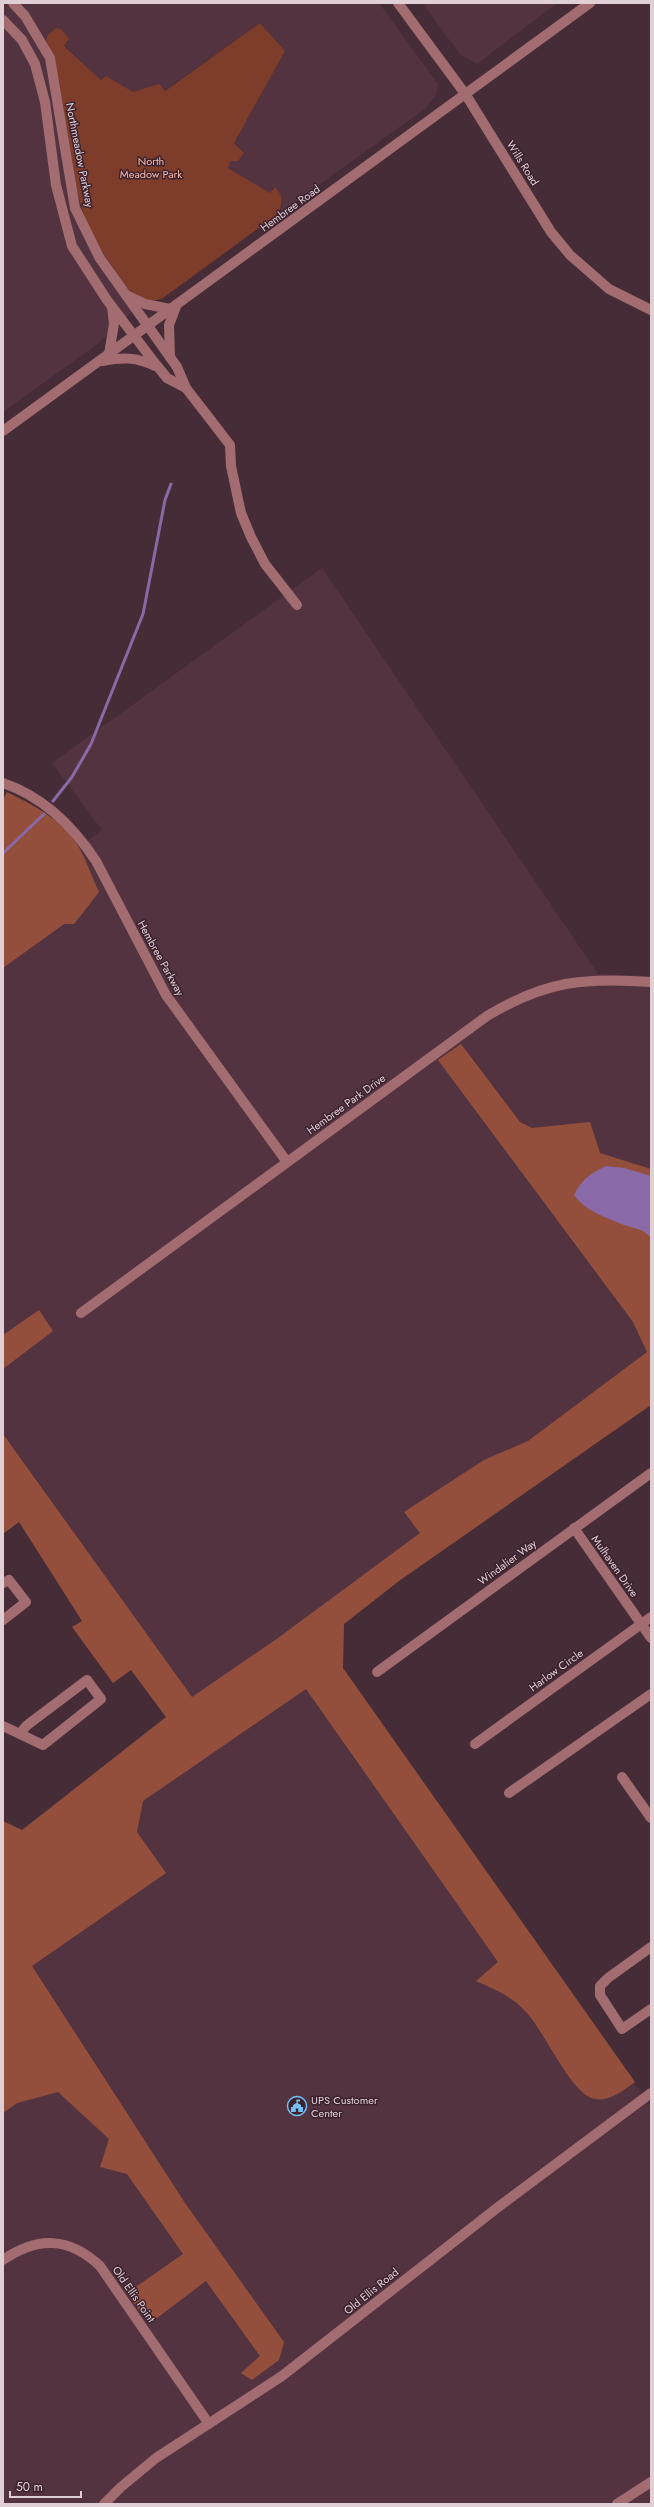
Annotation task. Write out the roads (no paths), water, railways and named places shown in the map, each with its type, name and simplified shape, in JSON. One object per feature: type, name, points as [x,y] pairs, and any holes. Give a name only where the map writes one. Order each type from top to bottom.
[{"type":"street","name":"Northmeadow Parkway","points":[[13,3],[25,16],[50,58],[75,208],[98,257],[170,357],[186,388],[230,445],[231,466],[241,514],[251,537],[266,564],[297,605]]},
{"type":"street","name":"Wills Road","points":[[398,3],[466,95],[551,232],[570,255],[609,288],[651,310]]},
{"type":"street","name":"Hembree Road","points":[[3,431],[466,95],[590,3]]},
{"type":"street","name":"Northmeadow Parkway","points":[[3,20],[22,40],[35,64],[45,102],[56,185],[72,246],[112,307],[158,367],[167,378],[186,388]]},
{"type":"street","points":[[126,295],[146,304],[174,307],[169,326],[170,357]]},
{"type":"street","points":[[109,354],[114,324],[112,307]]},
{"type":"street","points":[[99,361],[121,358],[138,358],[158,367]]},
{"type":"street","name":"Hembree Parkway","points":[[3,783],[29,795],[49,808],[82,840],[96,861],[166,995],[287,1162]]},
{"type":"street","name":"Hembree Park Drive","points":[[81,1313],[487,1016],[511,1002],[533,992],[567,982],[598,979],[651,982]]},
{"type":"street","name":"Windalier Way","points":[[377,1672],[651,1473]]},
{"type":"street","name":"Mulhaven Drive","points":[[574,1528],[651,1638]]},
{"type":"street","points":[[3,1583],[9,1580],[26,1602],[3,1620]]},
{"type":"street","name":"Harlow Circle","points":[[474,1744],[651,1617]]},
{"type":"street","points":[[3,1726],[43,1745],[101,1699],[86,1680],[26,1726],[20,1734]]},
{"type":"street","points":[[509,1793],[651,1694]]},
{"type":"street","points":[[622,1777],[651,1818]]},
{"type":"street","points":[[651,1947],[608,1978],[600,1986],[600,1995],[622,2029],[651,2009]]},
{"type":"street","name":"Old Ellis Road","points":[[104,2504],[121,2487],[156,2458],[266,2388],[306,2359],[497,2208],[651,2093]]},
{"type":"street","name":"Old Ellis Point","points":[[3,2260],[16,2251],[42,2243],[67,2245],[90,2256],[100,2266],[210,2424]]},
{"type":"street","points":[[617,2504],[651,2482]]},
{"type":"waterway","points":[[53,801],[72,777],[91,744],[143,614],[165,500],[171,484]]},
{"type":"waterway","points":[[3,853],[44,814]]},
{"type":"place","name":"UPS Customer Center","points":[[297,2106]]},
{"type":"park label","name":"North Meadow Park","points":[[151,167]]}]
